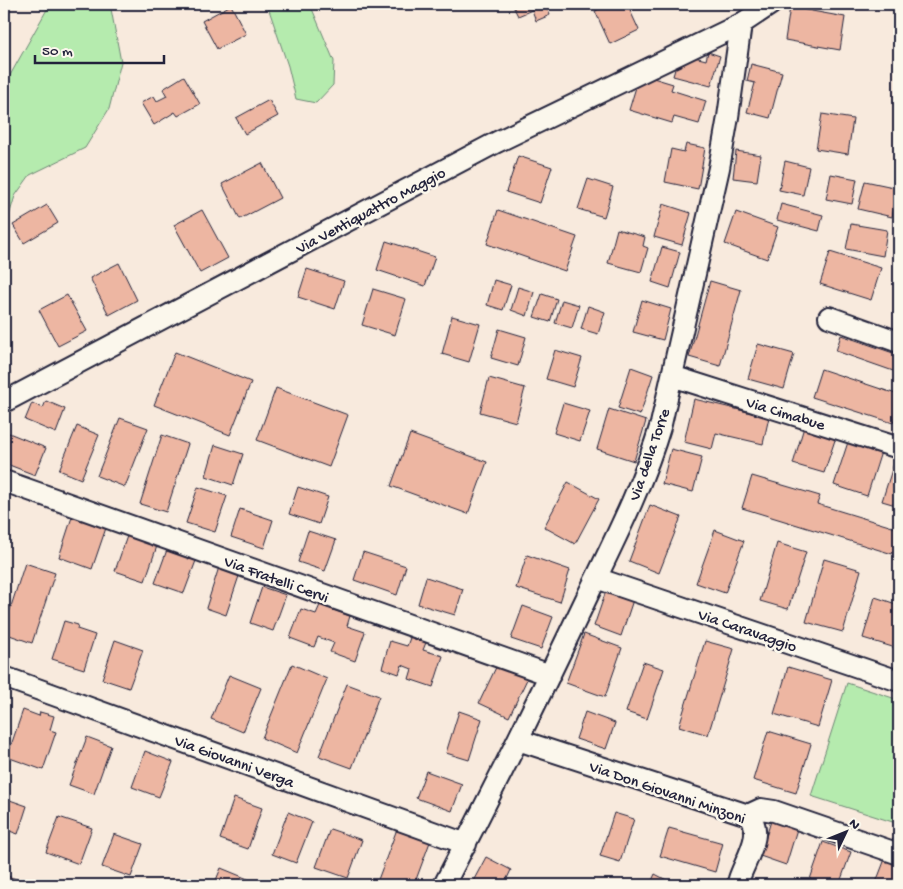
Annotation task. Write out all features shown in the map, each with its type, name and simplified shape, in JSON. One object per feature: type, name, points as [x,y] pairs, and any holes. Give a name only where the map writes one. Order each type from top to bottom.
[{"type":"street","points":[[741,24],[771,4]]},
{"type":"street","name":"Via della Torre","points":[[444,885],[550,674],[647,466],[661,424],[721,159],[741,24]]},
{"type":"street","name":"Via Ventiquattro Maggio","points":[[4,402],[497,142],[741,24]]},
{"type":"street","points":[[829,318],[899,342]]},
{"type":"street","name":"Via Cimabue","points":[[672,376],[899,448]]},
{"type":"street","name":"Via Fratelli Cervi","points":[[4,481],[550,674]]},
{"type":"street","name":"Via Caravaggio","points":[[596,578],[899,681]]},
{"type":"street","name":"Via Giovanni Verga","points":[[4,677],[466,844]]},
{"type":"street","name":"Via Don Giovanni Minzoni","points":[[518,740],[748,815],[754,822],[756,832],[738,879],[738,885]]},
{"type":"street","points":[[748,815],[762,809],[774,811],[899,854]]},
{"type":"green space","points":[[50,4],[113,4],[111,9],[121,62],[109,109],[85,148],[30,175],[15,196],[4,232],[4,86]]},
{"type":"green space","points":[[267,4],[310,4],[334,61],[333,85],[316,103],[296,99],[288,66]]},
{"type":"green space","points":[[847,683],[899,700],[899,824],[811,796]]},
{"type":"building","points":[[512,4],[545,4],[550,15],[536,21],[532,10],[518,16]]},
{"type":"building","points":[[611,4],[627,4],[639,30],[610,44],[595,11]]},
{"type":"building","points":[[231,5],[246,34],[217,49],[202,21]]},
{"type":"building","points":[[790,7],[845,17],[840,50],[785,40]]},
{"type":"building","points":[[708,52],[720,56],[711,86],[673,76],[678,59],[687,55],[706,60]]},
{"type":"building","points":[[751,64],[782,72],[770,118],[747,112],[755,83],[747,81]]},
{"type":"building","points":[[640,74],[673,84],[671,90],[706,101],[699,124],[674,117],[672,123],[629,110]]},
{"type":"building","points":[[184,76],[200,104],[178,116],[175,112],[154,125],[141,103],[154,96],[157,101],[167,96],[163,89]]},
{"type":"building","points":[[269,100],[278,116],[245,134],[236,118]]},
{"type":"building","points":[[822,114],[853,119],[848,154],[816,149]]},
{"type":"building","points":[[686,144],[705,148],[698,189],[665,182],[671,149],[684,152]]},
{"type":"building","points":[[736,151],[761,155],[757,181],[733,178]]},
{"type":"building","points":[[518,156],[552,167],[540,203],[506,192]]},
{"type":"building","points":[[785,161],[809,167],[803,195],[779,190]]},
{"type":"building","points":[[262,163],[280,198],[240,219],[222,184]]},
{"type":"building","points":[[831,174],[857,179],[852,204],[826,199]]},
{"type":"building","points":[[588,179],[613,187],[604,217],[578,209]]},
{"type":"building","points":[[865,181],[898,188],[892,217],[858,209]]},
{"type":"building","points":[[663,204],[691,213],[682,245],[654,237]]},
{"type":"building","points":[[781,204],[823,215],[819,231],[777,220]]},
{"type":"building","points":[[47,205],[58,223],[24,243],[13,225]]},
{"type":"building","points":[[202,210],[228,258],[200,273],[174,225]]},
{"type":"building","points":[[498,210],[577,237],[565,271],[487,244]]},
{"type":"building","points":[[736,212],[778,227],[767,259],[725,244]]},
{"type":"building","points":[[851,224],[887,230],[883,256],[846,249]]},
{"type":"building","points":[[617,229],[645,237],[643,246],[648,248],[641,272],[608,263]]},
{"type":"building","points":[[386,241],[435,257],[425,286],[377,270]]},
{"type":"building","points":[[662,247],[680,252],[670,288],[652,282]]},
{"type":"building","points":[[830,252],[881,268],[871,300],[820,284]]},
{"type":"building","points":[[119,263],[137,300],[109,315],[90,278]]},
{"type":"building","points":[[307,269],[344,281],[335,309],[298,297]]},
{"type":"building","points":[[494,280],[511,285],[503,310],[487,305]]},
{"type":"building","points":[[710,281],[741,290],[720,366],[689,357]]},
{"type":"building","points":[[518,287],[534,292],[527,316],[511,310]]},
{"type":"building","points":[[373,289],[406,299],[395,335],[362,325]]},
{"type":"building","points":[[542,294],[557,299],[550,322],[534,317]]},
{"type":"building","points":[[67,295],[87,331],[58,346],[39,310]]},
{"type":"building","points":[[562,300],[579,305],[572,328],[555,323]]},
{"type":"building","points":[[642,300],[671,309],[663,340],[633,332]]},
{"type":"building","points":[[588,306],[605,312],[598,334],[581,329]]},
{"type":"building","points":[[452,316],[480,324],[469,362],[442,354]]},
{"type":"building","points":[[499,329],[526,337],[518,366],[491,358]]},
{"type":"building","points":[[841,335],[899,355],[899,373],[836,351]]},
{"type":"building","points":[[758,344],[794,354],[784,389],[748,379]]},
{"type":"building","points":[[555,350],[582,358],[573,387],[546,379]]},
{"type":"building","points":[[175,352],[251,382],[230,435],[154,405]]},
{"type":"building","points":[[631,367],[653,375],[640,415],[618,408]]},
{"type":"building","points":[[821,369],[899,395],[899,404],[893,423],[812,397]]},
{"type":"building","points":[[489,378],[525,388],[516,422],[480,412]]},
{"type":"building","points":[[276,388],[348,415],[329,467],[257,440]]},
{"type":"building","points":[[694,399],[769,417],[763,444],[716,433],[712,449],[684,442]]},
{"type":"building","points":[[46,401],[65,409],[56,433],[25,420],[32,403],[43,408]]},
{"type":"building","points":[[563,403],[590,411],[580,441],[554,433]]},
{"type":"building","points":[[609,409],[646,421],[634,461],[597,449]]},
{"type":"building","points":[[120,418],[148,428],[125,487],[97,476]]},
{"type":"building","points":[[77,426],[99,435],[81,479],[59,470]]},
{"type":"building","points":[[804,427],[836,437],[824,473],[793,464]]},
{"type":"building","points":[[4,431],[46,448],[35,475],[4,463]]},
{"type":"building","points":[[410,434],[487,462],[468,514],[391,486]]},
{"type":"building","points":[[162,435],[188,444],[166,512],[140,504]]},
{"type":"building","points":[[848,442],[881,452],[867,496],[834,485]]},
{"type":"building","points":[[215,445],[243,454],[233,485],[206,476]]},
{"type":"building","points":[[671,449],[702,457],[693,492],[662,484]]},
{"type":"building","points":[[895,460],[899,461],[899,506],[882,501]]},
{"type":"building","points":[[752,476],[820,496],[817,504],[899,529],[899,556],[742,508]]},
{"type":"building","points":[[568,482],[599,499],[575,544],[544,527]]},
{"type":"building","points":[[198,487],[227,496],[215,532],[186,523]]},
{"type":"building","points":[[298,487],[328,497],[319,524],[289,514]]},
{"type":"building","points":[[650,505],[681,517],[659,573],[629,561]]},
{"type":"building","points":[[240,509],[273,520],[264,548],[231,537]]},
{"type":"building","points":[[73,514],[107,525],[92,569],[59,557]]},
{"type":"building","points":[[715,530],[744,541],[725,593],[696,583]]},
{"type":"building","points":[[308,531],[336,540],[325,571],[298,562]]},
{"type":"building","points":[[127,536],[157,546],[145,581],[115,571]]},
{"type":"building","points":[[777,543],[806,552],[788,609],[760,601]]},
{"type":"building","points":[[168,547],[197,558],[184,593],[155,583]]},
{"type":"building","points":[[363,552],[406,566],[397,595],[354,580]]},
{"type":"building","points":[[527,555],[570,570],[560,602],[516,588]]},
{"type":"building","points":[[824,559],[861,570],[843,632],[806,622]]},
{"type":"building","points":[[25,563],[55,573],[32,643],[4,633]]},
{"type":"building","points":[[220,564],[241,570],[226,615],[206,608]]},
{"type":"building","points":[[426,577],[463,589],[455,615],[418,604]]},
{"type":"building","points":[[262,587],[286,595],[273,631],[250,623]]},
{"type":"building","points":[[607,588],[634,597],[621,636],[594,626]]},
{"type":"building","points":[[875,597],[899,605],[899,649],[863,638]]},
{"type":"building","points":[[320,605],[350,616],[347,626],[365,632],[355,661],[330,652],[334,643],[318,637],[314,647],[290,638],[301,609],[316,614]]},
{"type":"building","points":[[523,606],[553,617],[541,649],[511,639]]},
{"type":"building","points":[[64,621],[78,625],[77,629],[95,635],[84,669],[52,659]]},
{"type":"building","points":[[584,634],[622,648],[605,697],[566,683]]},
{"type":"building","points":[[411,635],[427,640],[423,650],[443,656],[433,687],[409,679],[412,669],[402,665],[399,674],[382,668],[390,641],[407,646]]},
{"type":"building","points":[[115,640],[143,650],[129,688],[102,679]]},
{"type":"building","points":[[705,641],[734,649],[708,735],[679,726]]},
{"type":"building","points":[[499,661],[529,675],[509,717],[479,703]]},
{"type":"building","points":[[643,662],[664,669],[647,719],[626,712]]},
{"type":"building","points":[[292,664],[327,679],[297,753],[262,738]]},
{"type":"building","points":[[788,667],[832,680],[818,727],[774,714]]},
{"type":"building","points":[[229,675],[261,688],[243,732],[211,719]]},
{"type":"building","points":[[347,684],[379,696],[352,768],[319,756]]},
{"type":"building","points":[[23,710],[39,716],[40,712],[54,716],[50,730],[56,732],[43,770],[7,757]]},
{"type":"building","points":[[459,711],[482,719],[469,760],[446,753]]},
{"type":"building","points":[[585,712],[615,723],[606,749],[576,739]]},
{"type":"building","points":[[768,731],[811,744],[796,793],[753,780]]},
{"type":"building","points":[[87,737],[111,746],[94,794],[69,785]]},
{"type":"building","points":[[145,751],[173,762],[159,797],[132,787]]},
{"type":"building","points":[[426,771],[462,784],[452,811],[416,798]]},
{"type":"building","points":[[4,798],[27,806],[18,834],[4,829]]},
{"type":"building","points":[[234,798],[262,808],[248,849],[220,839]]},
{"type":"building","points":[[288,812],[312,822],[296,863],[272,854]]},
{"type":"building","points":[[614,813],[634,819],[620,862],[600,856]]},
{"type":"building","points":[[59,817],[92,828],[79,864],[46,852]]},
{"type":"building","points":[[771,821],[797,829],[786,865],[760,856]]},
{"type":"building","points":[[669,828],[723,843],[715,872],[660,856]]},
{"type":"building","points":[[330,829],[362,840],[348,878],[316,867]]},
{"type":"building","points":[[397,829],[430,842],[414,885],[376,885]]},
{"type":"building","points":[[114,834],[143,844],[131,877],[102,867]]},
{"type":"building","points":[[823,842],[851,852],[839,885],[808,885]]},
{"type":"building","points":[[486,857],[511,870],[504,885],[471,885]]},
{"type":"building","points":[[885,859],[899,864],[899,885],[875,885]]},
{"type":"building","points":[[221,868],[255,882],[254,885],[214,885]]},
{"type":"building","points":[[655,874],[676,885],[650,885]]},
{"type":"building","points":[[4,875],[35,885],[4,885]]}]
